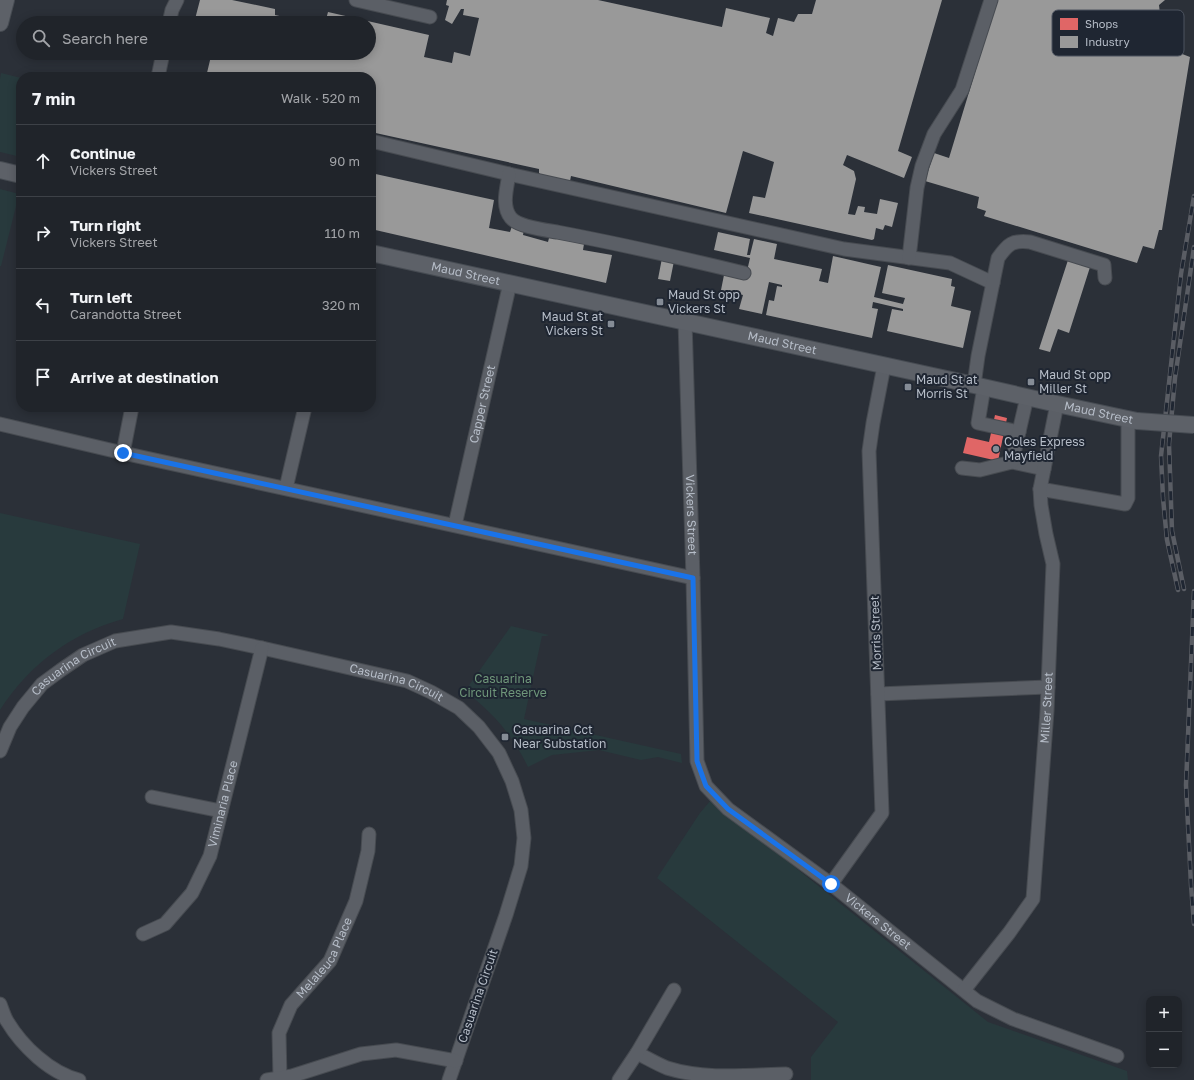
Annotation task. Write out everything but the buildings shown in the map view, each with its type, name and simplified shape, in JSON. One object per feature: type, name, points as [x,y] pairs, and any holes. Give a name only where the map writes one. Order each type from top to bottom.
[{"type":"main road","points":[[0,23],[6,0]]},
{"type":"main road","points":[[0,170],[16,174]]},
{"type":"main road","name":"Maud Street","points":[[376,254],[1056,404],[1133,420],[1194,425]]},
{"type":"street","points":[[171,16],[177,0]]},
{"type":"street","points":[[356,0],[430,17]]},
{"type":"street","points":[[909,258],[917,188],[922,166],[934,134],[962,90],[991,0]]},
{"type":"street","points":[[159,72],[162,60]]},
{"type":"street","points":[[376,142],[509,174],[844,249],[950,263],[993,283]]},
{"type":"street","points":[[509,174],[506,201],[507,210],[512,219],[527,226],[611,242],[744,273]]},
{"type":"street","points":[[1019,432],[978,422],[978,356],[998,258],[1012,243],[1019,241],[1030,242],[1104,265],[1105,278]]},
{"type":"street","name":"Capper Street","points":[[455,526],[510,283]]},
{"type":"street","name":"Vickers Street","points":[[685,321],[697,761],[706,786],[728,809],[831,884],[978,1001],[1013,1019],[1116,1056]]},
{"type":"street","name":"Morris Street","points":[[831,884],[882,813],[870,451],[873,423],[884,366]]},
{"type":"street","points":[[1012,462],[1027,397]]},
{"type":"street","name":"Miller Street","points":[[964,990],[1009,933],[1033,899],[1048,687],[1053,564],[1043,519],[1040,489],[1056,404]]},
{"type":"street","points":[[123,453],[131,412]]},
{"type":"street","points":[[286,488],[304,412]]},
{"type":"street","points":[[1040,489],[1124,504],[1128,498],[1133,420]]},
{"type":"street","points":[[0,424],[123,453],[693,578]]},
{"type":"street","points":[[962,468],[980,470],[1012,462],[1044,469]]},
{"type":"street","name":"Casuarina Circuit","points":[[0,751],[10,727],[23,707],[42,684],[83,655],[115,641],[171,632],[220,639],[407,681],[431,692],[459,708],[479,727],[499,752],[512,781],[521,810],[524,838],[521,866],[506,915],[449,1080]]},
{"type":"street","name":"Viminaria Place","points":[[143,934],[165,924],[192,893],[210,856],[262,648]]},
{"type":"street","points":[[878,694],[1048,687]]},
{"type":"street","points":[[152,797],[221,811]]},
{"type":"street","name":"Melaleuca Place","points":[[280,1079],[279,1033],[291,1005],[330,961],[356,901],[368,851],[369,834]]},
{"type":"street","points":[[619,1080],[637,1053],[674,990]]},
{"type":"street","points":[[0,1004],[7,1020],[28,1048],[44,1063],[68,1078],[79,1080]]},
{"type":"street","points":[[266,1080],[280,1079],[361,1054],[396,1050],[456,1061]]},
{"type":"street","points":[[637,1053],[667,1068],[694,1074],[786,1074]]},
{"type":"green space","points":[[1,73],[16,77],[16,156],[0,152]]},
{"type":"green space","points":[[0,189],[16,193],[16,206],[0,266]]},
{"type":"green space","points":[[0,513],[140,544],[123,619],[86,633],[53,653],[24,678],[0,710]]},
{"type":"green space","name":"Casuarina Circuit Reserve","points":[[511,626],[549,635],[542,636],[524,719],[681,754],[682,763],[658,757],[641,760],[599,750],[552,755],[528,767],[515,744],[501,725],[465,691]]},
{"type":"green space","points":[[711,800],[988,1022],[1127,1071],[1128,1080],[811,1080],[811,1057],[838,1022],[657,878],[700,813]]},
{"type":"railway","points":[[1178,590],[1167,540],[1161,456],[1181,274],[1194,196]]},
{"type":"railway","points":[[1184,589],[1172,531],[1169,444],[1175,378],[1194,247]]},
{"type":"railway","points":[[1194,591],[1186,785],[1194,924]]},
{"type":"place","name":"Maud St opp Vickers St","points":[[660,302]]},
{"type":"place","name":"Maud St at Vickers St","points":[[611,324]]},
{"type":"place","name":"Maud St opp Miller St","points":[[1031,382]]},
{"type":"place","name":"Maud St at Morris St","points":[[908,387]]},
{"type":"place","name":"Coles Express Mayfield","points":[[996,449]]},
{"type":"place","name":"Casuarina Cct Near Substation","points":[[505,737]]},
{"type":"route","points":[[123,453],[693,578],[697,761],[706,786],[728,809],[831,884]]}]
